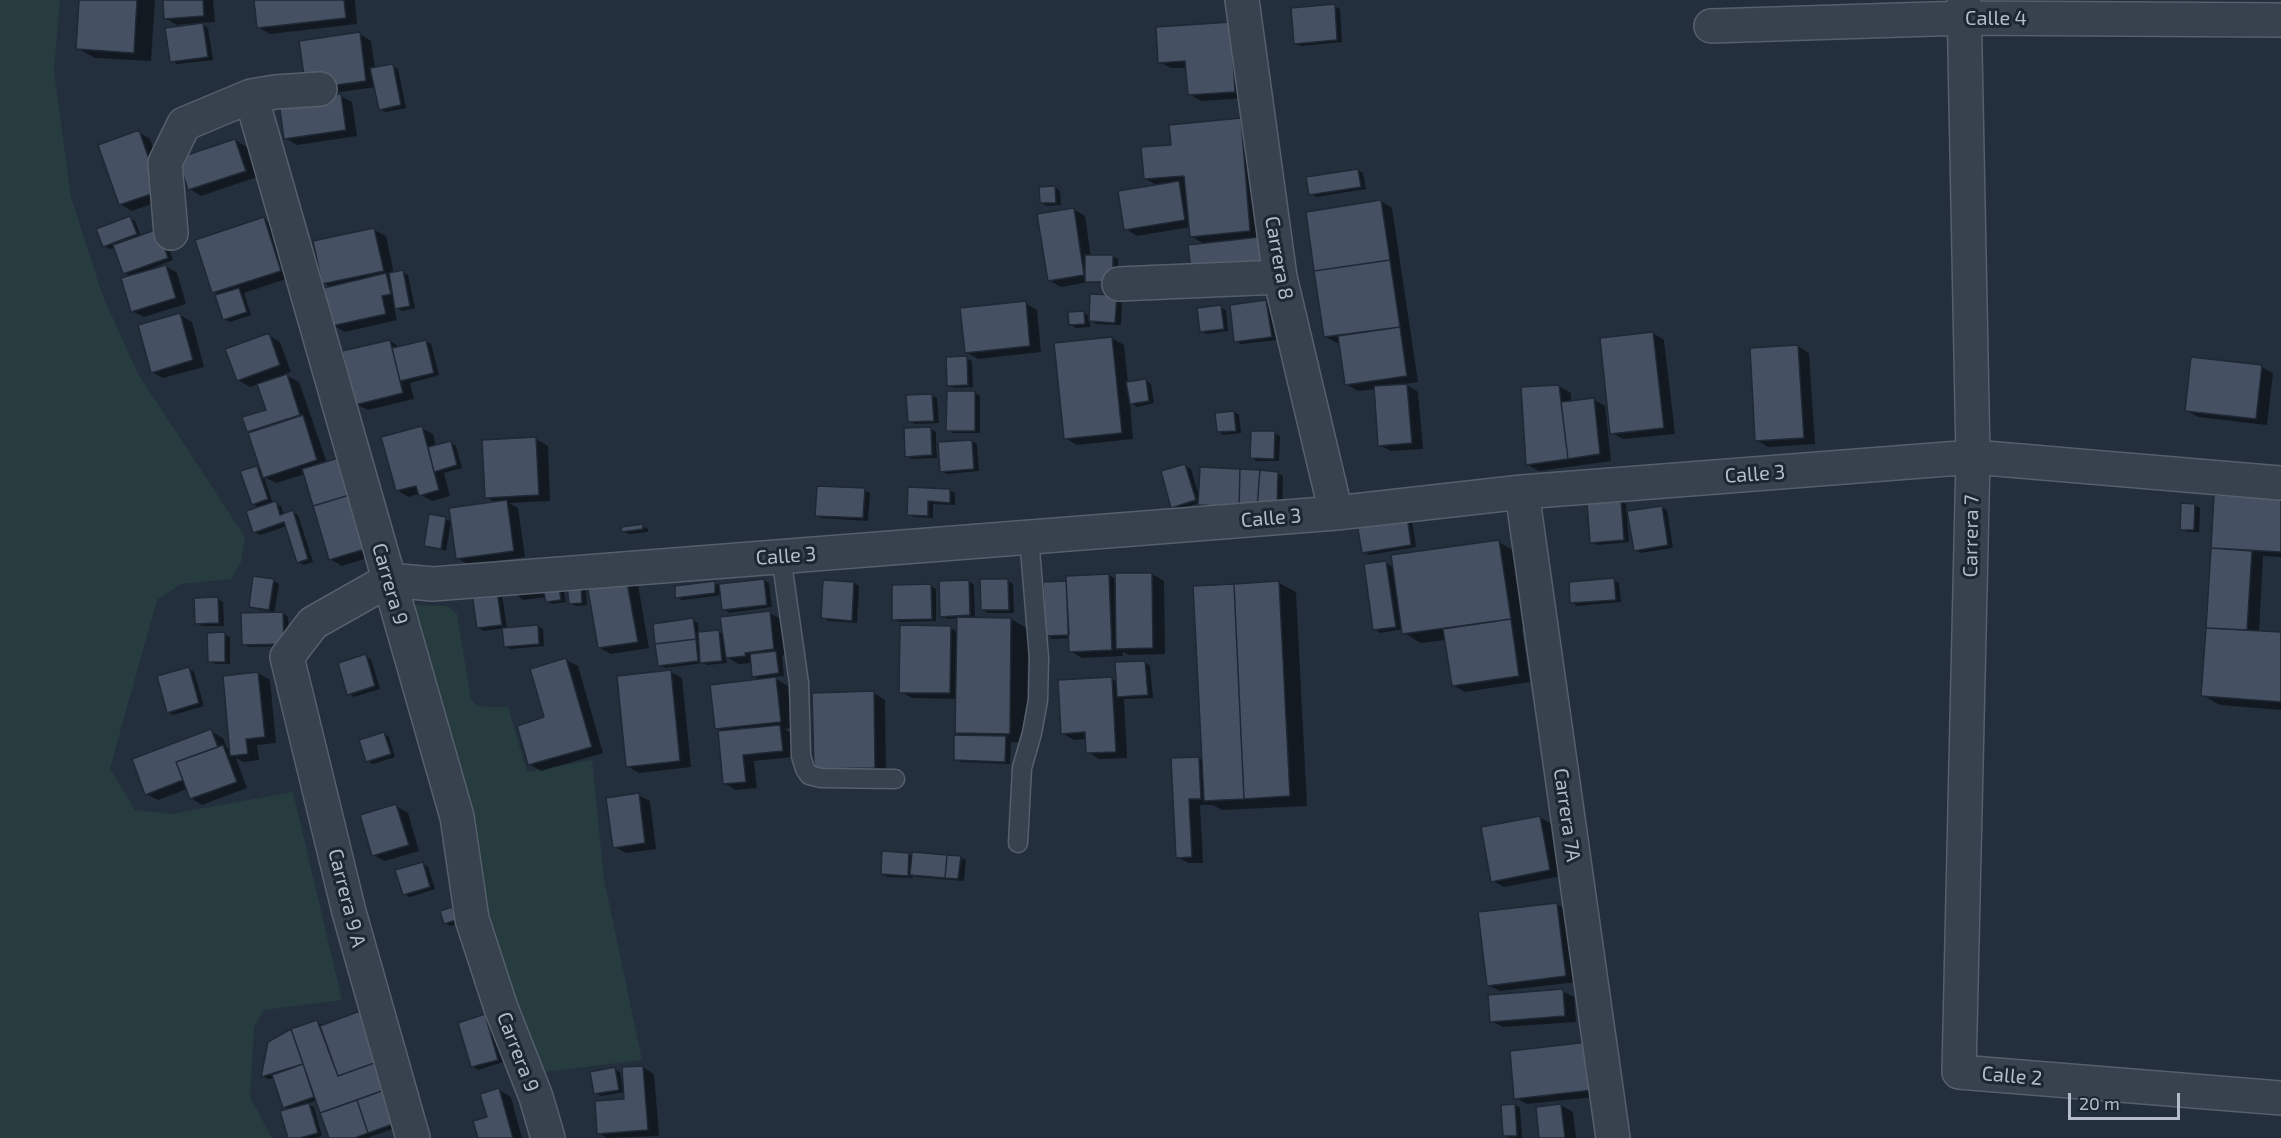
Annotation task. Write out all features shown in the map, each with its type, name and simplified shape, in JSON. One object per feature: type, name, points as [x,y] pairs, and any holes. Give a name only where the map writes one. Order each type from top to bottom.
[{"type":"street","name":"Carrera 8","points":[[1242,0],[1280,277],[1336,513]]},
{"type":"street","name":"Calle 4","points":[[1711,26],[1964,9],[2281,20]]},
{"type":"street","name":"Carrera 7","points":[[1959,1072],[1973,457],[1964,9]]},
{"type":"street","points":[[171,233],[165,164],[184,124],[251,96],[320,89]]},
{"type":"street","name":"Carrera 9","points":[[251,96],[457,818],[472,919],[501,1008],[536,1097],[548,1138]]},
{"type":"street","points":[[1119,284],[1280,277]]},
{"type":"street","name":"Calle 3","points":[[389,580],[433,584],[1336,513],[1522,492],[1973,457],[2281,483]]},
{"type":"street","name":"Carrera 7A","points":[[1522,492],[1613,1138]]},
{"type":"street","name":"Carrera 9 A","points":[[389,580],[314,623],[287,657],[349,912],[413,1138]]},
{"type":"street","name":"Calle 2","points":[[1959,1072],[2281,1098]]},
{"type":"lane","points":[[1018,843],[1022,768],[1038,700],[1039,658],[1029,537]]},
{"type":"lane","points":[[781,556],[799,682],[801,756],[805,770],[809,775],[821,778],[895,779]]},
{"type":"green space","points":[[0,0],[60,0],[54,72],[71,197],[102,294],[138,374],[245,537],[241,562],[231,579],[181,584],[157,600],[110,768],[135,810],[171,814],[293,792],[342,1000],[264,1010],[254,1027],[250,1097],[272,1138],[0,1138]]},
{"type":"green space","points":[[410,605],[447,606],[457,614],[471,699],[475,704],[484,707],[508,707],[527,772],[592,760],[604,879],[642,1060],[536,1073],[479,932]]},
{"type":"building","points":[[79,0],[137,0],[134,53],[76,49]]},
{"type":"building","points":[[163,0],[203,0],[204,16],[164,19]]},
{"type":"building","points":[[254,0],[344,0],[346,18],[257,28]]},
{"type":"building","points":[[1335,4],[1337,40],[1294,44],[1291,8]]},
{"type":"building","points":[[1231,22],[1235,92],[1188,95],[1185,61],[1158,63],[1156,27]]},
{"type":"building","points":[[203,23],[208,57],[170,62],[165,28]]},
{"type":"building","points":[[360,32],[366,81],[306,89],[299,41]]},
{"type":"building","points":[[393,64],[401,105],[379,110],[370,68]]},
{"type":"building","points":[[341,94],[346,130],[284,139],[279,103]]},
{"type":"building","points":[[1241,118],[1250,231],[1190,237],[1184,176],[1144,179],[1141,147],[1171,145],[1169,125]]},
{"type":"building","points":[[139,130],[160,191],[119,205],[98,145]]},
{"type":"building","points":[[235,139],[246,171],[188,190],[178,158]]},
{"type":"building","points":[[1358,169],[1361,187],[1309,195],[1306,177]]},
{"type":"building","points":[[1179,181],[1185,220],[1124,230],[1118,191]]},
{"type":"building","points":[[1055,186],[1056,203],[1040,203],[1039,187]]},
{"type":"building","points":[[1381,200],[1390,260],[1314,271],[1306,212]]},
{"type":"building","points":[[1074,208],[1084,275],[1048,281],[1037,214]]},
{"type":"building","points":[[130,216],[137,234],[103,247],[96,229]]},
{"type":"building","points":[[264,217],[281,271],[212,293],[195,240]]},
{"type":"building","points":[[374,228],[384,271],[322,284],[313,241]]},
{"type":"building","points":[[158,229],[168,258],[123,274],[113,245]]},
{"type":"building","points":[[1259,237],[1261,262],[1191,271],[1188,245]]},
{"type":"building","points":[[1085,255],[1113,255],[1113,282],[1085,282]]},
{"type":"building","points":[[1390,260],[1400,327],[1324,337],[1314,271]]},
{"type":"building","points":[[166,265],[176,298],[131,312],[121,278]]},
{"type":"building","points":[[403,270],[410,306],[395,309],[389,273]]},
{"type":"building","points":[[386,273],[391,294],[382,296],[386,314],[332,326],[324,288]]},
{"type":"building","points":[[239,288],[247,312],[223,320],[215,295]]},
{"type":"building","points":[[1090,294],[1117,295],[1115,323],[1089,321]]},
{"type":"building","points":[[1266,300],[1272,337],[1234,342],[1230,305]]},
{"type":"building","points":[[1026,301],[1030,346],[965,353],[960,308]]},
{"type":"building","points":[[1221,305],[1224,329],[1200,332],[1197,308]]},
{"type":"building","points":[[1084,311],[1085,324],[1069,325],[1068,312]]},
{"type":"building","points":[[180,313],[193,360],[151,373],[138,325]]},
{"type":"building","points":[[1400,327],[1407,376],[1345,385],[1338,336]]},
{"type":"building","points":[[1653,332],[1664,428],[1610,434],[1600,338]]},
{"type":"building","points":[[269,333],[280,365],[237,381],[225,349]]},
{"type":"building","points":[[1112,337],[1122,433],[1064,439],[1054,343]]},
{"type":"building","points":[[390,340],[403,393],[355,405],[342,351]]},
{"type":"building","points":[[426,340],[434,373],[400,381],[392,348]]},
{"type":"building","points":[[1798,345],[1804,438],[1755,441],[1750,348]]},
{"type":"building","points":[[967,356],[968,385],[947,386],[946,357]]},
{"type":"building","points":[[2191,357],[2262,365],[2256,419],[2185,411]]},
{"type":"building","points":[[287,374],[300,415],[247,432],[242,417],[266,410],[257,384]]},
{"type":"building","points":[[1146,379],[1149,401],[1130,404],[1126,382]]},
{"type":"building","points":[[1407,384],[1412,443],[1378,446],[1374,386]]},
{"type":"building","points":[[1559,385],[1568,459],[1526,465],[1521,387]]},
{"type":"building","points":[[947,391],[975,391],[975,431],[946,431]]},
{"type":"building","points":[[932,394],[934,421],[908,422],[906,395]]},
{"type":"building","points":[[1594,398],[1600,454],[1568,459],[1561,402]]},
{"type":"building","points":[[1234,411],[1236,431],[1217,432],[1215,413]]},
{"type":"building","points":[[303,415],[317,460],[263,478],[248,433]]},
{"type":"building","points":[[422,426],[439,490],[419,496],[416,486],[396,491],[381,437]]},
{"type":"building","points":[[931,427],[932,455],[905,457],[904,428]]},
{"type":"building","points":[[1251,431],[1275,431],[1274,459],[1250,458]]},
{"type":"building","points":[[536,437],[539,495],[485,498],[482,440]]},
{"type":"building","points":[[972,440],[974,469],[940,472],[938,442]]},
{"type":"building","points":[[451,441],[457,465],[434,472],[428,447]]},
{"type":"building","points":[[345,456],[356,493],[313,506],[302,469]]},
{"type":"building","points":[[1185,464],[1196,500],[1171,508],[1161,471]]},
{"type":"building","points":[[257,466],[268,499],[252,505],[240,471]]},
{"type":"building","points":[[1200,467],[1240,469],[1239,507],[1198,505]]},
{"type":"building","points":[[1240,469],[1260,470],[1257,508],[1239,507]]},
{"type":"building","points":[[1260,470],[1278,472],[1277,509],[1257,508]]},
{"type":"building","points":[[817,486],[865,488],[863,518],[815,516]]},
{"type":"building","points":[[908,487],[950,489],[950,503],[928,501],[928,516],[907,515]]},
{"type":"building","points":[[356,493],[372,547],[329,560],[313,506]]},
{"type":"building","points":[[2214,495],[2281,498],[2281,552],[2211,548]]},
{"type":"building","points":[[507,500],[514,551],[456,559],[449,508]]},
{"type":"building","points":[[1621,500],[1624,540],[1590,543],[1587,503]]},
{"type":"building","points":[[276,501],[280,515],[293,510],[308,559],[297,563],[284,522],[253,533],[246,511]]},
{"type":"building","points":[[2181,503],[2195,504],[2194,530],[2180,530]]},
{"type":"building","points":[[1662,506],[1668,545],[1634,551],[1627,511]]},
{"type":"building","points":[[429,514],[446,517],[441,549],[424,546]]},
{"type":"building","points":[[1407,515],[1411,545],[1362,553],[1357,523]]},
{"type":"building","points":[[643,524],[643,529],[622,532],[621,527]]},
{"type":"building","points":[[1499,540],[1511,619],[1402,634],[1391,555]]},
{"type":"building","points":[[2211,548],[2252,551],[2247,630],[2206,628]]},
{"type":"building","points":[[1386,561],[1396,627],[1373,630],[1364,564]]},
{"type":"building","points":[[1115,573],[1152,573],[1153,648],[1116,649]]},
{"type":"building","points":[[1109,574],[1112,650],[1069,652],[1066,576]]},
{"type":"building","points":[[253,576],[274,579],[269,610],[249,607]]},
{"type":"building","points":[[626,577],[638,642],[598,648],[587,584]]},
{"type":"building","points":[[1614,578],[1616,600],[1570,603],[1569,582]]},
{"type":"building","points":[[764,579],[767,605],[722,610],[719,584]]},
{"type":"building","points":[[980,579],[1008,579],[1009,610],[981,610]]},
{"type":"building","points":[[823,580],[854,582],[852,621],[821,618]]},
{"type":"building","points":[[969,580],[970,615],[940,617],[939,581]]},
{"type":"building","points":[[558,581],[561,600],[546,602],[542,584]]},
{"type":"building","points":[[715,581],[715,593],[675,598],[675,586]]},
{"type":"building","points":[[1066,581],[1069,635],[1045,636],[1043,582]]},
{"type":"building","points":[[1279,581],[1290,796],[1244,799],[1234,584]]},
{"type":"building","points":[[496,584],[502,625],[477,628],[471,587]]},
{"type":"building","points":[[581,584],[582,603],[569,604],[567,586]]},
{"type":"building","points":[[931,584],[932,619],[892,620],[892,585]]},
{"type":"building","points":[[1234,584],[1244,799],[1204,801],[1193,586]]},
{"type":"building","points":[[218,597],[219,623],[195,624],[194,598]]},
{"type":"building","points":[[770,611],[774,649],[726,658],[720,617]]},
{"type":"building","points":[[283,612],[284,644],[242,645],[241,613]]},
{"type":"building","points":[[957,617],[1011,618],[1010,734],[955,733]]},
{"type":"building","points":[[693,618],[696,639],[655,644],[653,624]]},
{"type":"building","points":[[1511,619],[1519,676],[1452,686],[1443,629]]},
{"type":"building","points":[[538,625],[539,644],[504,647],[502,628]]},
{"type":"building","points":[[900,625],[951,626],[950,693],[899,693]]},
{"type":"building","points":[[2206,628],[2281,632],[2281,702],[2201,696]]},
{"type":"building","points":[[719,630],[722,661],[700,663],[698,632]]},
{"type":"building","points":[[225,632],[225,662],[208,662],[207,633]]},
{"type":"building","points":[[696,639],[698,661],[658,666],[655,644]]},
{"type":"building","points":[[776,651],[779,673],[752,677],[750,654]]},
{"type":"building","points":[[366,654],[375,686],[347,695],[338,663]]},
{"type":"building","points":[[566,658],[592,747],[528,765],[517,726],[544,717],[530,669]]},
{"type":"building","points":[[1145,661],[1148,695],[1117,697],[1115,662]]},
{"type":"building","points":[[189,667],[199,703],[167,713],[157,676]]},
{"type":"building","points":[[671,670],[680,761],[626,767],[617,676]]},
{"type":"building","points":[[258,672],[265,737],[246,739],[248,754],[230,756],[223,676]]},
{"type":"building","points":[[776,677],[781,722],[715,729],[710,685]]},
{"type":"building","points":[[1112,677],[1116,752],[1086,753],[1085,732],[1061,734],[1058,680]]},
{"type":"building","points":[[874,691],[875,768],[814,769],[812,693]]},
{"type":"building","points":[[780,725],[783,751],[743,755],[746,782],[723,784],[718,731]]},
{"type":"building","points":[[211,729],[218,747],[176,762],[183,780],[145,795],[132,759]]},
{"type":"building","points":[[384,732],[391,754],[366,762],[359,740]]},
{"type":"building","points":[[954,735],[1006,736],[1005,762],[954,760]]},
{"type":"building","points":[[223,745],[237,782],[190,799],[176,762]]},
{"type":"building","points":[[1199,757],[1201,799],[1189,799],[1192,857],[1176,858],[1171,758]]},
{"type":"building","points":[[639,793],[645,843],[613,848],[606,798]]},
{"type":"building","points":[[396,804],[409,845],[372,856],[360,815]]},
{"type":"building","points":[[1540,816],[1550,870],[1491,882],[1481,827]]},
{"type":"building","points":[[882,851],[909,853],[908,876],[881,874]]},
{"type":"building","points":[[912,852],[947,855],[945,878],[910,875]]},
{"type":"building","points":[[947,855],[961,856],[958,879],[945,878]]},
{"type":"building","points":[[423,862],[430,887],[403,895],[395,870]]},
{"type":"building","points":[[1557,903],[1566,976],[1487,986],[1478,912]]},
{"type":"building","points":[[452,907],[456,920],[444,924],[440,911]]},
{"type":"building","points":[[1563,989],[1565,1016],[1490,1022],[1488,995]]},
{"type":"building","points":[[360,1011],[377,1062],[338,1076],[320,1026]]},
{"type":"building","points":[[485,1014],[498,1060],[471,1067],[458,1023]]},
{"type":"building","points":[[317,1020],[338,1076],[377,1062],[387,1089],[320,1113],[291,1029]]},
{"type":"building","points":[[291,1029],[303,1064],[261,1077],[268,1042]]},
{"type":"building","points":[[1588,1042],[1593,1090],[1514,1099],[1510,1051]]},
{"type":"building","points":[[303,1064],[314,1097],[283,1108],[272,1075]]},
{"type":"building","points":[[643,1066],[648,1130],[597,1134],[595,1101],[624,1099],[622,1067]]},
{"type":"building","points":[[615,1067],[619,1090],[594,1094],[590,1072]]},
{"type":"building","points":[[499,1088],[513,1138],[478,1138],[473,1121],[487,1117],[480,1094]]},
{"type":"building","points":[[387,1089],[399,1122],[368,1133],[357,1100]]},
{"type":"building","points":[[357,1100],[368,1133],[355,1138],[329,1138],[320,1113]]},
{"type":"building","points":[[309,1103],[318,1133],[300,1138],[288,1138],[280,1111]]},
{"type":"building","points":[[1515,1104],[1517,1136],[1503,1136],[1501,1105]]},
{"type":"building","points":[[1561,1104],[1565,1138],[1539,1138],[1536,1107]]}]
